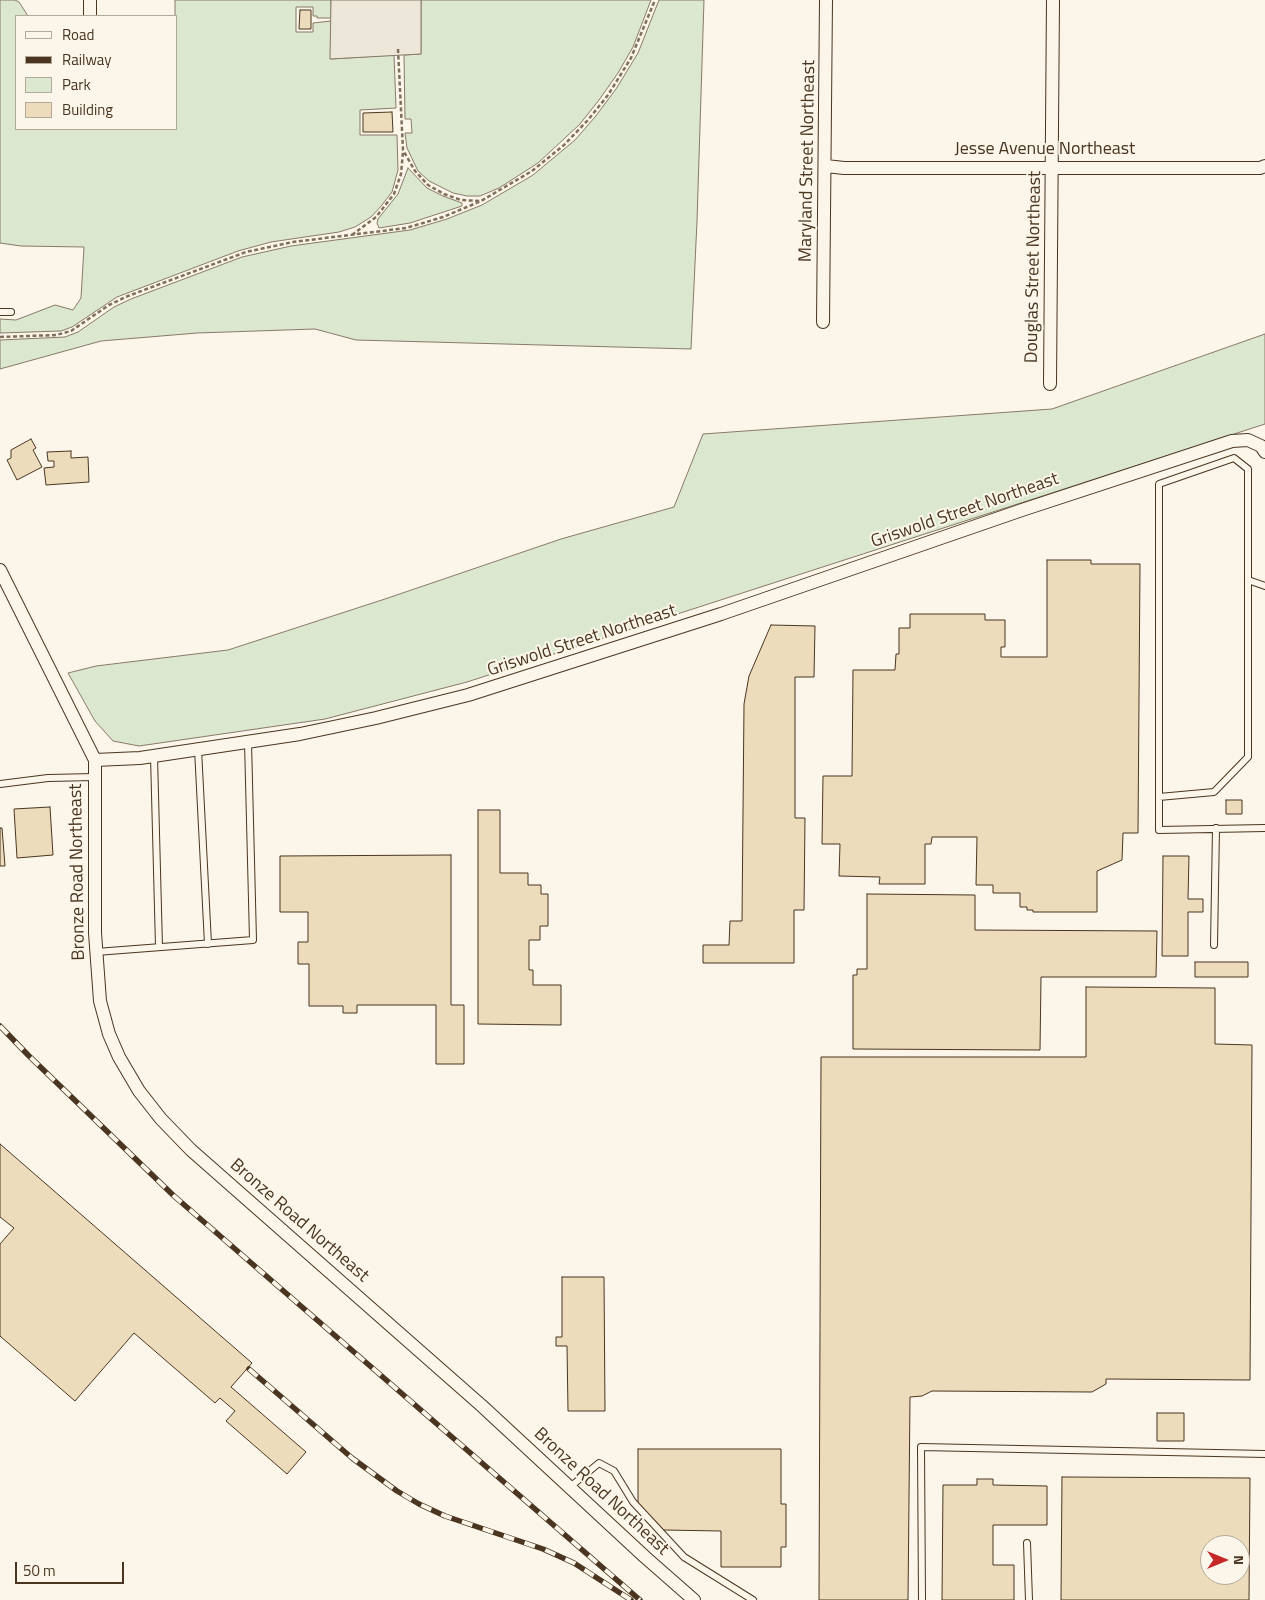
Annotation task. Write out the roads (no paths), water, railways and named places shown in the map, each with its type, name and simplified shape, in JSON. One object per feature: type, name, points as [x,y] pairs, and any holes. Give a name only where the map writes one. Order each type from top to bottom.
[{"type":"street","points":[[90,0],[90,15]]},
{"type":"street","name":"Maryland Street Northeast","points":[[824,322],[826,0]]},
{"type":"street","name":"Douglas Street Northeast","points":[[1050,384],[1053,0]]},
{"type":"street","name":"Jesse Avenue Northeast","points":[[826,166],[844,168],[1260,168],[1265,166]]},
{"type":"street","name":"Griswold Street Northeast","points":[[95,760],[154,756],[300,734],[468,696],[711,617],[1022,510],[1232,441],[1248,440],[1261,446],[1265,452]]},
{"type":"street","points":[[0,570],[95,760]]},
{"type":"street","name":"Bronze Road Northeast","points":[[95,760],[96,952],[100,1002],[109,1034],[119,1058],[139,1091],[161,1119],[191,1150],[482,1406],[694,1600]]},
{"type":"lane","points":[[0,312],[11,312]]},
{"type":"lane","points":[[1159,797],[1214,792],[1248,757],[1248,469],[1234,458],[1159,484],[1159,797],[1159,830],[1265,828]]},
{"type":"lane","points":[[1248,580],[1265,586]]},
{"type":"lane","points":[[96,952],[253,940],[248,742]]},
{"type":"lane","points":[[198,749],[208,944]]},
{"type":"lane","points":[[154,756],[159,947]]},
{"type":"lane","points":[[0,784],[48,778],[95,777]]},
{"type":"lane","points":[[1214,944],[1216,828]]},
{"type":"lane","points":[[922,1600],[922,1448],[1265,1454]]},
{"type":"lane","points":[[570,1487],[599,1463],[614,1471],[633,1502],[684,1557],[753,1600]]},
{"type":"lane","points":[[1027,1543],[1028,1600]]},
{"type":"railway","points":[[0,1026],[174,1196],[640,1600]]},
{"type":"railway","points":[[249,1369],[352,1458],[397,1491],[445,1516],[543,1549],[574,1563],[631,1600]]}]
